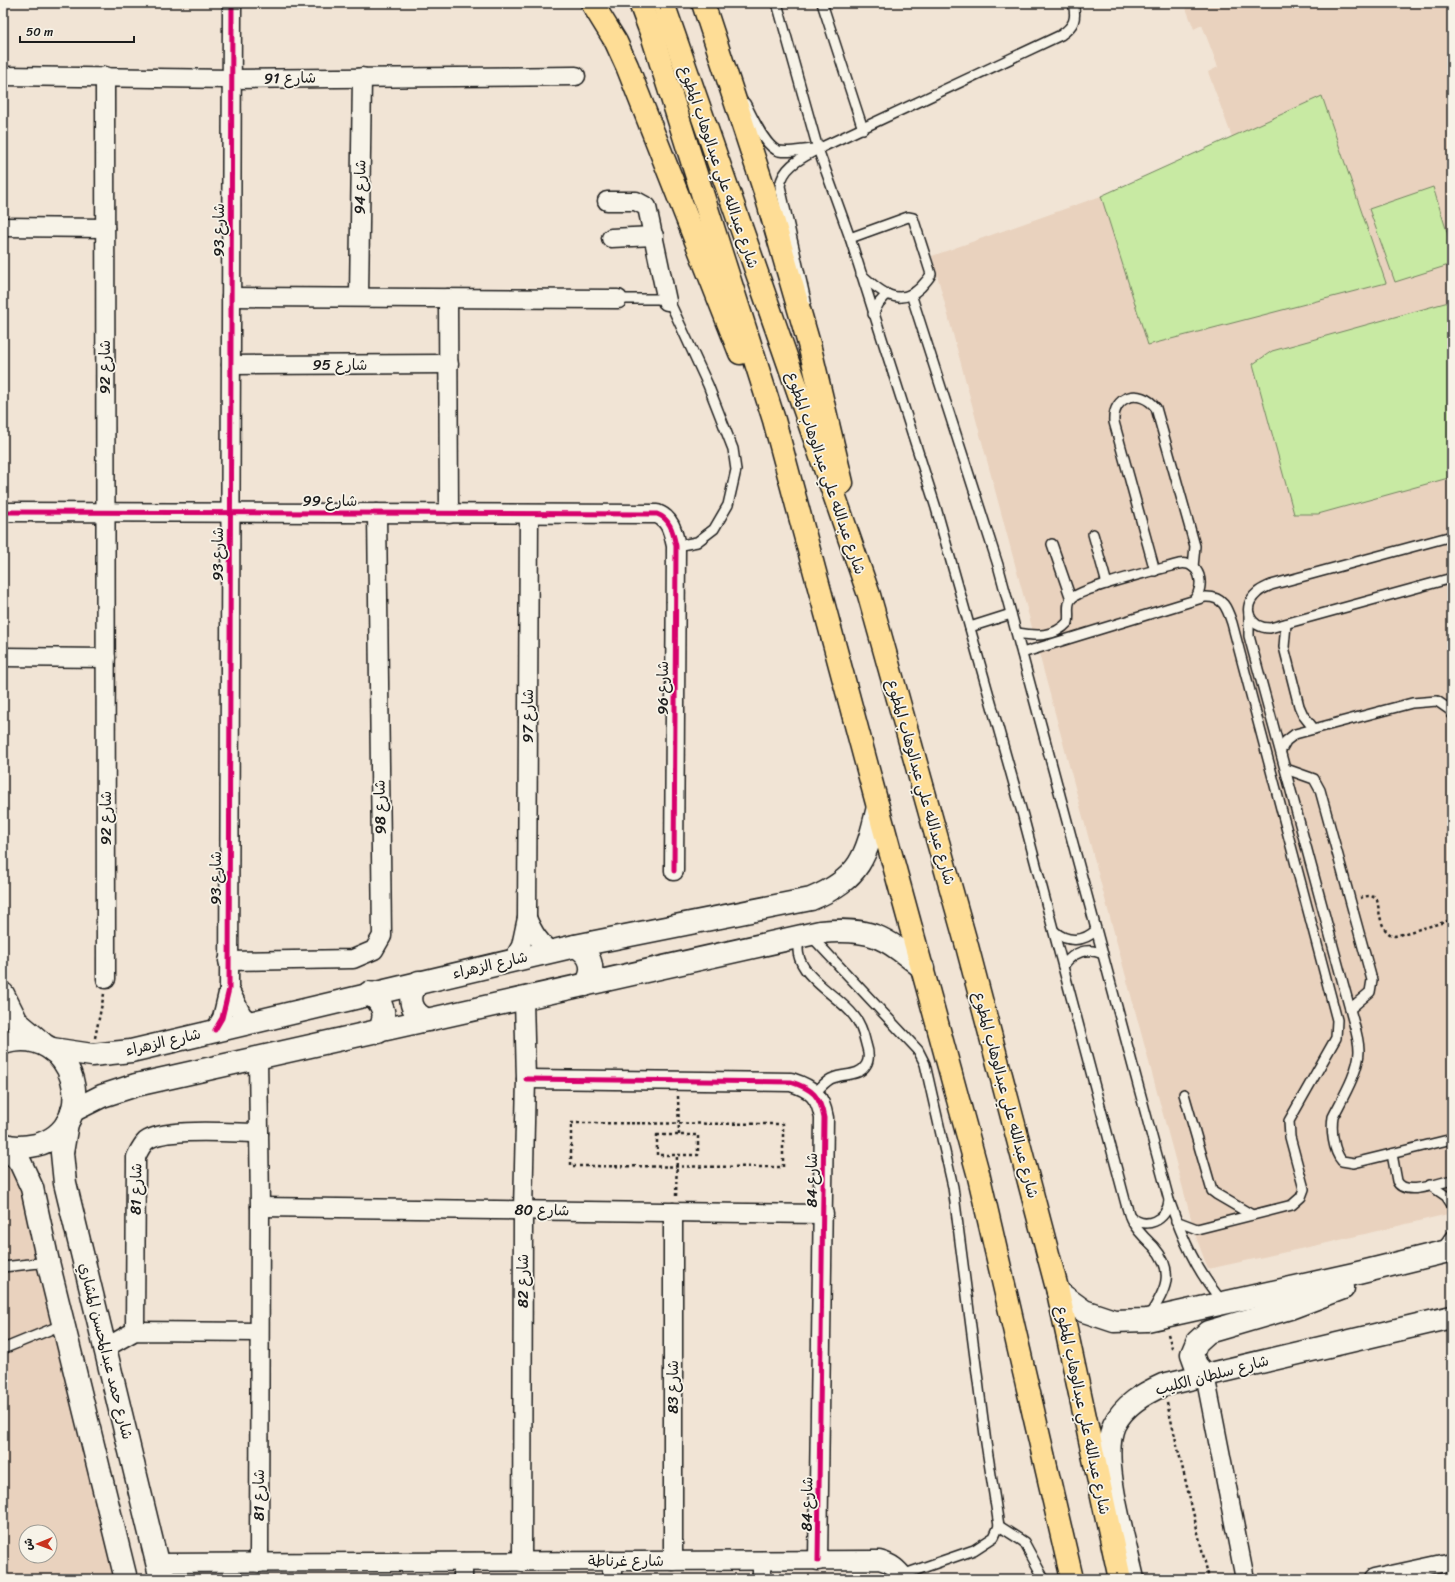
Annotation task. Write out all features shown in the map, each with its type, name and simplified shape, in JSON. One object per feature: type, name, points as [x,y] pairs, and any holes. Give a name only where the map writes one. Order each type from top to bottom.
[{"type":"main road","points":[[592,3],[616,42],[627,66],[725,319],[746,367],[774,420]]},
{"type":"main road","name":"شارع عبدالله علي عبدالوهاب المطوع","points":[[640,3],[652,35],[774,420],[978,1173],[1072,1579]]},
{"type":"main road","name":"شارع عبدالله علي عبدالوهاب المطوع","points":[[662,3],[869,595],[967,946],[1058,1292],[1120,1579]]},
{"type":"main road","points":[[702,3],[765,192],[806,332],[869,595]]},
{"type":"street","name":"شارع 93","points":[[215,1030],[222,1018],[229,989],[232,3]]},
{"type":"street","name":"شارع 91","points":[[3,76],[105,76],[232,79],[576,76]]},
{"type":"street","name":"شارع 92","points":[[105,76],[106,979]]},
{"type":"street","name":"شارع 94","points":[[359,297],[362,78]]},
{"type":"street","points":[[607,201],[636,201],[644,204],[649,210],[667,301]]},
{"type":"street","points":[[3,227],[105,228]]},
{"type":"street","points":[[611,238],[654,236]]},
{"type":"street","points":[[231,297],[618,299]]},
{"type":"street","points":[[448,298],[449,514]]},
{"type":"street","name":"شارع 95","points":[[231,365],[449,364]]},
{"type":"street","name":"شارع 99","points":[[3,512],[657,514]]},
{"type":"street","name":"شارع 98","points":[[228,961],[352,959],[374,950],[382,936],[377,513]]},
{"type":"street","name":"شارع 97","points":[[513,960],[521,946],[527,918],[529,514]]},
{"type":"street","name":"شارع 96","points":[[657,514],[663,516],[669,524],[676,546],[674,871]]},
{"type":"street","points":[[3,657],[106,658]]},
{"type":"street","name":"شارع الزهراء","points":[[3,1043],[14,1040],[25,1040],[92,1055],[130,1051],[369,993],[575,946],[811,899],[832,890],[850,877],[862,860],[869,843],[878,807]]},
{"type":"street","points":[[791,903],[804,913],[806,921],[805,935]]},
{"type":"street","name":"شارع 97","points":[[527,918],[533,932],[541,943],[551,952]]},
{"type":"street","points":[[4,1145],[24,1148],[43,1143],[59,1132],[69,1117],[102,1096],[136,1085],[524,1000],[805,935],[847,930],[867,933],[884,939],[923,968]]},
{"type":"street","points":[[575,946],[587,954],[592,967],[589,980],[585,985]]},
{"type":"street","points":[[419,982],[414,987],[411,1001],[417,1014],[429,1020]]},
{"type":"street","name":"شارع 93","points":[[229,989],[242,1015],[250,1022]]},
{"type":"street","points":[[369,993],[381,1003],[384,1010],[384,1018],[378,1032]]},
{"type":"street","points":[[3,994],[18,1022],[47,1046]]},
{"type":"street","name":"شارع 82","points":[[522,1562],[523,1210],[526,1079],[524,1000]]},
{"type":"street","name":"شارع حمد عبدالمحسن المشاري","points":[[47,1046],[61,1057],[70,1069],[74,1084],[75,1099],[69,1117],[62,1153],[65,1183],[159,1571]]},
{"type":"street","name":"شارع 81","points":[[258,1058],[260,1207],[259,1563]]},
{"type":"street","points":[[526,1079],[791,1082],[806,1087],[814,1093]]},
{"type":"street","name":"شارع 84","points":[[814,1093],[822,1105],[824,1118],[824,1214],[818,1561]]},
{"type":"street","name":"شارع 81","points":[[135,1331],[136,1157],[141,1148],[151,1139],[168,1133],[259,1132]]},
{"type":"street","points":[[4,1145],[20,1162],[32,1188],[48,1262],[126,1579]]},
{"type":"street","points":[[38,1218],[37,1208],[41,1200],[49,1195],[58,1195],[66,1199],[71,1206]]},
{"type":"street","name":"شارع 80","points":[[260,1207],[824,1214]]},
{"type":"street","name":"شارع 83","points":[[672,1561],[673,1212]]},
{"type":"street","points":[[1058,1292],[1084,1311],[1114,1321],[1147,1320],[1354,1274],[1443,1252]]},
{"type":"street","points":[[1246,1579],[1205,1375],[1196,1365],[1192,1354],[1197,1342],[1208,1332],[1290,1308],[1443,1252]]},
{"type":"street","name":"شارع سلطان الكليب","points":[[1133,1579],[1110,1472],[1110,1445],[1114,1426],[1126,1408],[1144,1394],[1163,1385],[1452,1317]]},
{"type":"street","points":[[105,1348],[135,1331],[259,1332]]},
{"type":"street","name":"شارع غرناطة","points":[[159,1571],[259,1563],[313,1571],[463,1571],[522,1562],[612,1570],[672,1561],[879,1560],[889,1563],[904,1577]]},
{"type":"street","points":[[762,1561],[762,1579]]},
{"type":"street","points":[[1373,1579],[1452,1562]]},
{"type":"lane","points":[[777,3],[818,149],[850,238],[936,508],[1054,931],[1129,1215],[1136,1228],[1161,1256],[1166,1268],[1166,1286],[1162,1296],[1147,1320]]},
{"type":"lane","points":[[822,3],[863,129]]},
{"type":"lane","points":[[806,332],[807,309],[805,289],[780,186],[785,171],[799,160],[818,149],[1061,35],[1069,29],[1074,20],[1075,14],[1073,3]]},
{"type":"lane","points":[[729,81],[741,96],[766,140],[775,149],[787,151],[818,149]]},
{"type":"lane","points":[[850,238],[908,217],[913,218],[931,274],[928,280],[911,294],[899,297],[880,291],[860,273]]},
{"type":"lane","points":[[873,314],[879,303],[887,294]]},
{"type":"lane","points":[[911,294],[998,565],[1169,1200],[1182,1238],[1209,1286],[1224,1303]]},
{"type":"lane","points":[[618,299],[661,299],[667,301],[672,307],[708,385],[734,449],[736,470],[728,505],[714,529],[697,542],[676,546]]},
{"type":"lane","points":[[1155,570],[1114,422],[1114,416],[1118,404],[1128,397],[1135,396],[1147,399],[1156,408],[1195,546],[1193,567]]},
{"type":"lane","points":[[1093,534],[1107,584]]},
{"type":"lane","points":[[1452,536],[1272,585],[1258,592],[1254,596],[1250,603],[1249,614],[1249,636],[1350,1009],[1359,1051],[1356,1069],[1333,1117],[1332,1128],[1338,1155],[1342,1161],[1349,1163],[1452,1139]]},
{"type":"lane","points":[[1016,633],[1039,635],[1056,632],[1068,622],[1071,599],[1052,544]]},
{"type":"lane","points":[[1071,599],[1078,594],[1107,584],[1183,563],[1193,567],[1199,576],[1201,586],[1194,600]]},
{"type":"lane","points":[[1249,614],[1255,624],[1263,628],[1286,624],[1452,578]]},
{"type":"lane","points":[[1022,653],[1194,600],[1210,597],[1221,601],[1225,605],[1232,623],[1337,1020],[1336,1038],[1289,1121],[1290,1137],[1303,1193],[1298,1202],[1292,1205],[1197,1229],[1176,1221]]},
{"type":"lane","points":[[970,627],[1011,614]]},
{"type":"lane","points":[[1286,624],[1284,647],[1299,706],[1303,715],[1314,729]]},
{"type":"lane","points":[[1281,750],[1286,741],[1292,736],[1412,703],[1437,701],[1450,710],[1452,714]]},
{"type":"lane","points":[[1286,769],[1296,774],[1312,778],[1318,785],[1350,900],[1372,986],[1364,998],[1350,1009]]},
{"type":"lane","points":[[1054,931],[1062,937],[1073,940],[1088,936],[1096,930]]},
{"type":"lane","points":[[814,1093],[833,1078],[861,1071],[866,1065],[868,1049],[854,1016],[817,982],[806,969],[799,956],[797,946],[805,935],[918,1050],[925,1064],[953,1187],[986,1443],[999,1526],[994,1537],[974,1550],[904,1577]]},
{"type":"lane","points":[[1063,966],[1071,957],[1081,952],[1092,951],[1103,954]]},
{"type":"lane","points":[[1184,1094],[1212,1190],[1216,1194],[1252,1215]]},
{"type":"lane","points":[[1392,1154],[1397,1181],[1401,1187],[1412,1189],[1452,1180]]},
{"type":"lane","points":[[1430,1185],[1446,1196],[1452,1205]]},
{"type":"lane","points":[[1129,1215],[1142,1222],[1157,1221],[1167,1210],[1169,1200]]},
{"type":"lane","points":[[1443,1252],[1442,1248],[1452,1235]]},
{"type":"lane","points":[[3,1266],[48,1262]]},
{"type":"lane","points":[[3,1349],[64,1324]]},
{"type":"lane","points":[[999,1526],[1024,1542],[1044,1579]]},
{"type":"path","points":[[1350,900],[1369,895],[1374,896],[1377,900],[1385,931],[1389,935],[1396,936],[1452,920]]},
{"type":"path","points":[[92,1055],[106,979]]},
{"type":"path","points":[[678,1080],[678,1135]]},
{"type":"path","points":[[571,1123],[678,1124],[783,1124],[783,1167],[571,1166],[571,1123]]},
{"type":"path","points":[[657,1135],[678,1135],[698,1135],[698,1155],[657,1155],[657,1135]]},
{"type":"path","points":[[673,1212],[677,1193],[677,1155]]},
{"type":"path","points":[[1164,1335],[1169,1334],[1174,1355]]},
{"type":"path","points":[[1163,1385],[1210,1579]]},
{"type":"shaded area","points":[[1184,3],[1452,3],[1452,1213],[1323,1244],[1208,1269],[1196,1237],[932,256],[1101,196],[1232,137],[1208,72],[1218,67],[1202,25],[1194,29]]},
{"type":"shaded area","points":[[3,1144],[20,1162],[126,1579],[3,1579]]},
{"type":"green space","points":[[1322,96],[1386,283],[1148,345],[1101,196]]},
{"type":"green space","points":[[1433,187],[1452,248],[1452,264],[1395,282],[1369,209]]},
{"type":"green space","points":[[1452,301],[1452,477],[1318,514],[1294,514],[1253,364],[1272,351]]},
{"type":"cycle path","points":[[215,1030],[222,1018],[229,989],[232,3]]},
{"type":"cycle path","points":[[3,512],[657,514],[662,516],[671,527],[676,546],[674,871]]},
{"type":"cycle path","points":[[526,1079],[791,1082],[805,1087],[818,1099],[824,1118],[818,1561]]}]
